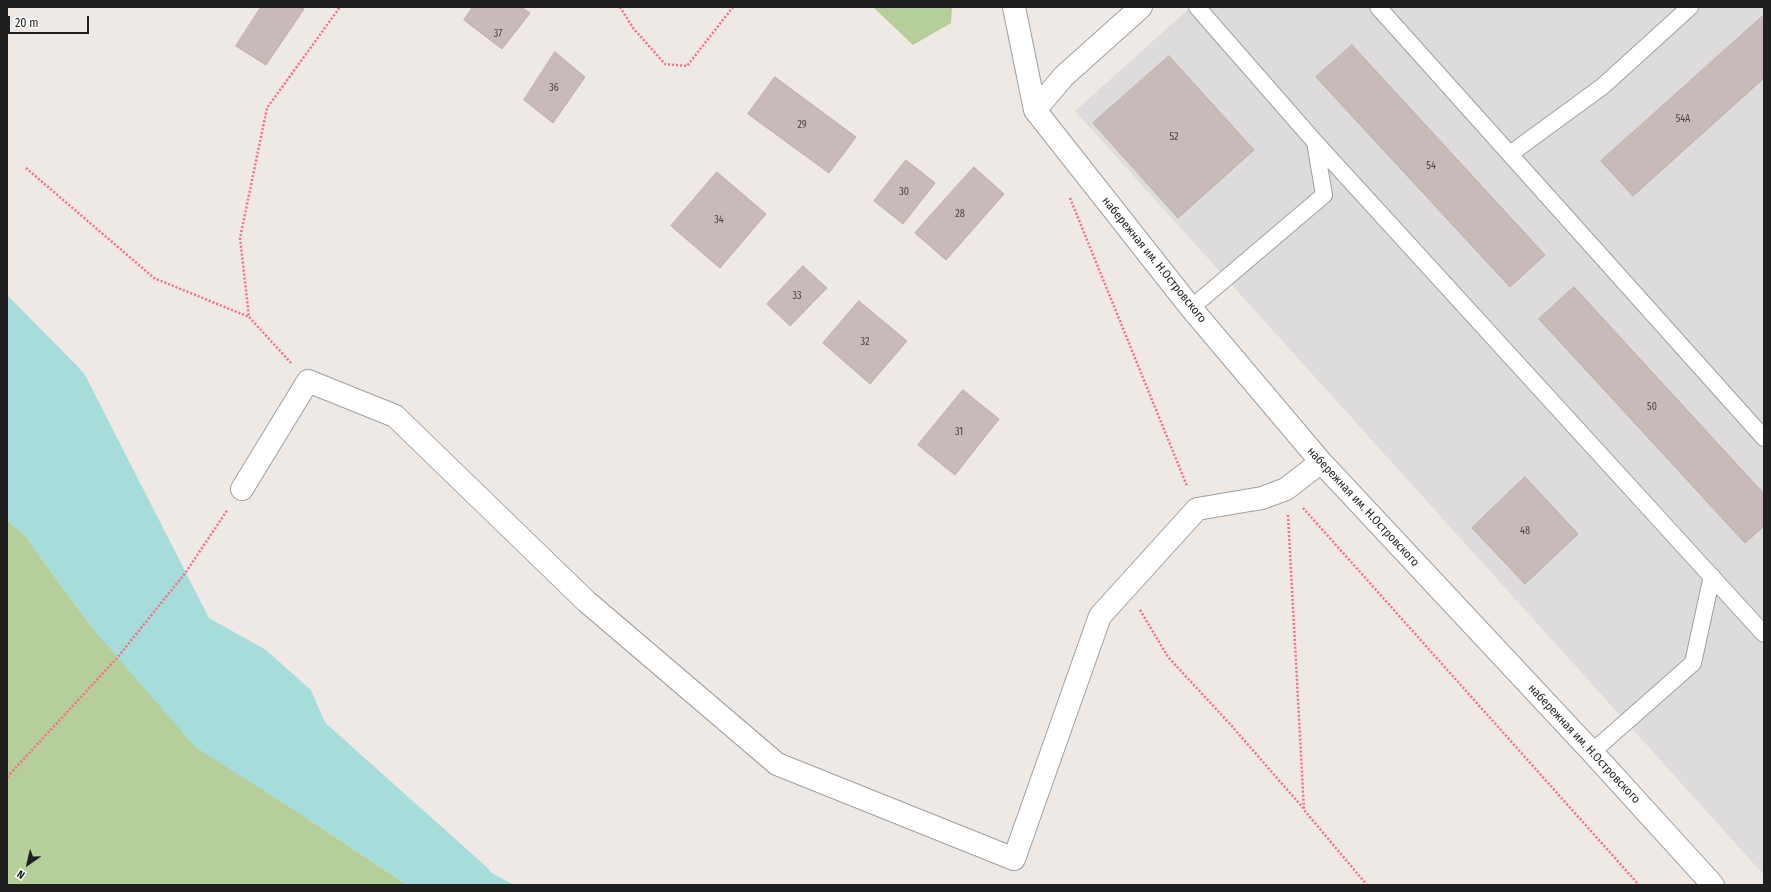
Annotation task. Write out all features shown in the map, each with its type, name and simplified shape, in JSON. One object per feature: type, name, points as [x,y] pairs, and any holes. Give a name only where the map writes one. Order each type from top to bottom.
[{"type":"street","points":[[1014,7],[1035,110]]},
{"type":"street","points":[[1035,110],[1064,76],[1141,7]]},
{"type":"street","name":"набережная им. Н.Островского","points":[[1035,110],[1191,308],[1321,462],[1592,752],[1713,885]]},
{"type":"street","points":[[242,489],[308,380],[395,416],[586,601],[777,764],[1014,859],[1100,616],[1196,509],[1262,498],[1286,489],[1321,462]]},
{"type":"lane","points":[[1197,7],[1315,142],[1764,634]]},
{"type":"lane","points":[[1378,7],[1764,438]]},
{"type":"lane","points":[[1510,154],[1603,86],[1690,7]]},
{"type":"lane","points":[[1191,308],[1324,195],[1315,142]]},
{"type":"lane","points":[[1592,752],[1693,663],[1712,576]]},
{"type":"path","points":[[248,317],[240,238],[267,108],[340,7]]},
{"type":"path","points":[[620,7],[633,28],[665,64],[687,66],[734,7]]},
{"type":"path","points":[[26,168],[154,278],[248,317],[308,380]]},
{"type":"path","points":[[1068,192],[1196,509]]},
{"type":"path","points":[[7,777],[117,658],[186,572],[242,489]]},
{"type":"path","points":[[1286,489],[1304,810]]},
{"type":"path","points":[[1286,489],[1639,885]]},
{"type":"path","points":[[1126,587],[1168,657],[1230,724],[1367,885]]},
{"type":"shaded area","points":[[1191,7],[1764,7],[1764,875],[1075,111]]},
{"type":"green space","points":[[873,7],[952,7],[951,23],[913,45]]},
{"type":"green space","points":[[7,521],[23,533],[92,628],[311,821],[407,885],[7,885]]},
{"type":"water","points":[[7,295],[84,373],[209,618],[266,650],[311,690],[334,743],[344,780],[392,818],[514,885],[407,885],[311,821],[195,747],[92,628],[23,533],[7,521]]},
{"type":"building","points":[[261,7],[300,7],[304,9],[266,65],[236,46]]},
{"type":"building","points":[[473,7],[521,7],[530,13],[502,49],[464,20]]},
{"type":"building","points":[[1764,15],[1764,78],[1633,196],[1601,161]]},
{"type":"building","points":[[1352,45],[1545,255],[1510,287],[1316,77]]},
{"type":"building","points":[[555,52],[585,77],[553,123],[524,100]]},
{"type":"building","points":[[1169,56],[1254,150],[1178,218],[1093,123]]},
{"type":"building","points":[[775,77],[856,137],[829,173],[748,114]]},
{"type":"building","points":[[906,160],[935,183],[903,224],[874,201]]},
{"type":"building","points":[[974,167],[1004,194],[946,260],[915,233]]},
{"type":"building","points":[[717,172],[766,214],[720,268],[671,226]]},
{"type":"building","points":[[803,266],[827,288],[790,326],[767,304]]},
{"type":"building","points":[[1574,287],[1764,494],[1764,526],[1745,543],[1539,319]]},
{"type":"building","points":[[859,301],[907,341],[870,384],[823,343]]},
{"type":"building","points":[[963,390],[999,419],[955,475],[918,445]]},
{"type":"building","points":[[1525,477],[1578,534],[1525,584],[1472,528]]},
{"type":"waterway","points":[[291,725],[470,885]]}]
